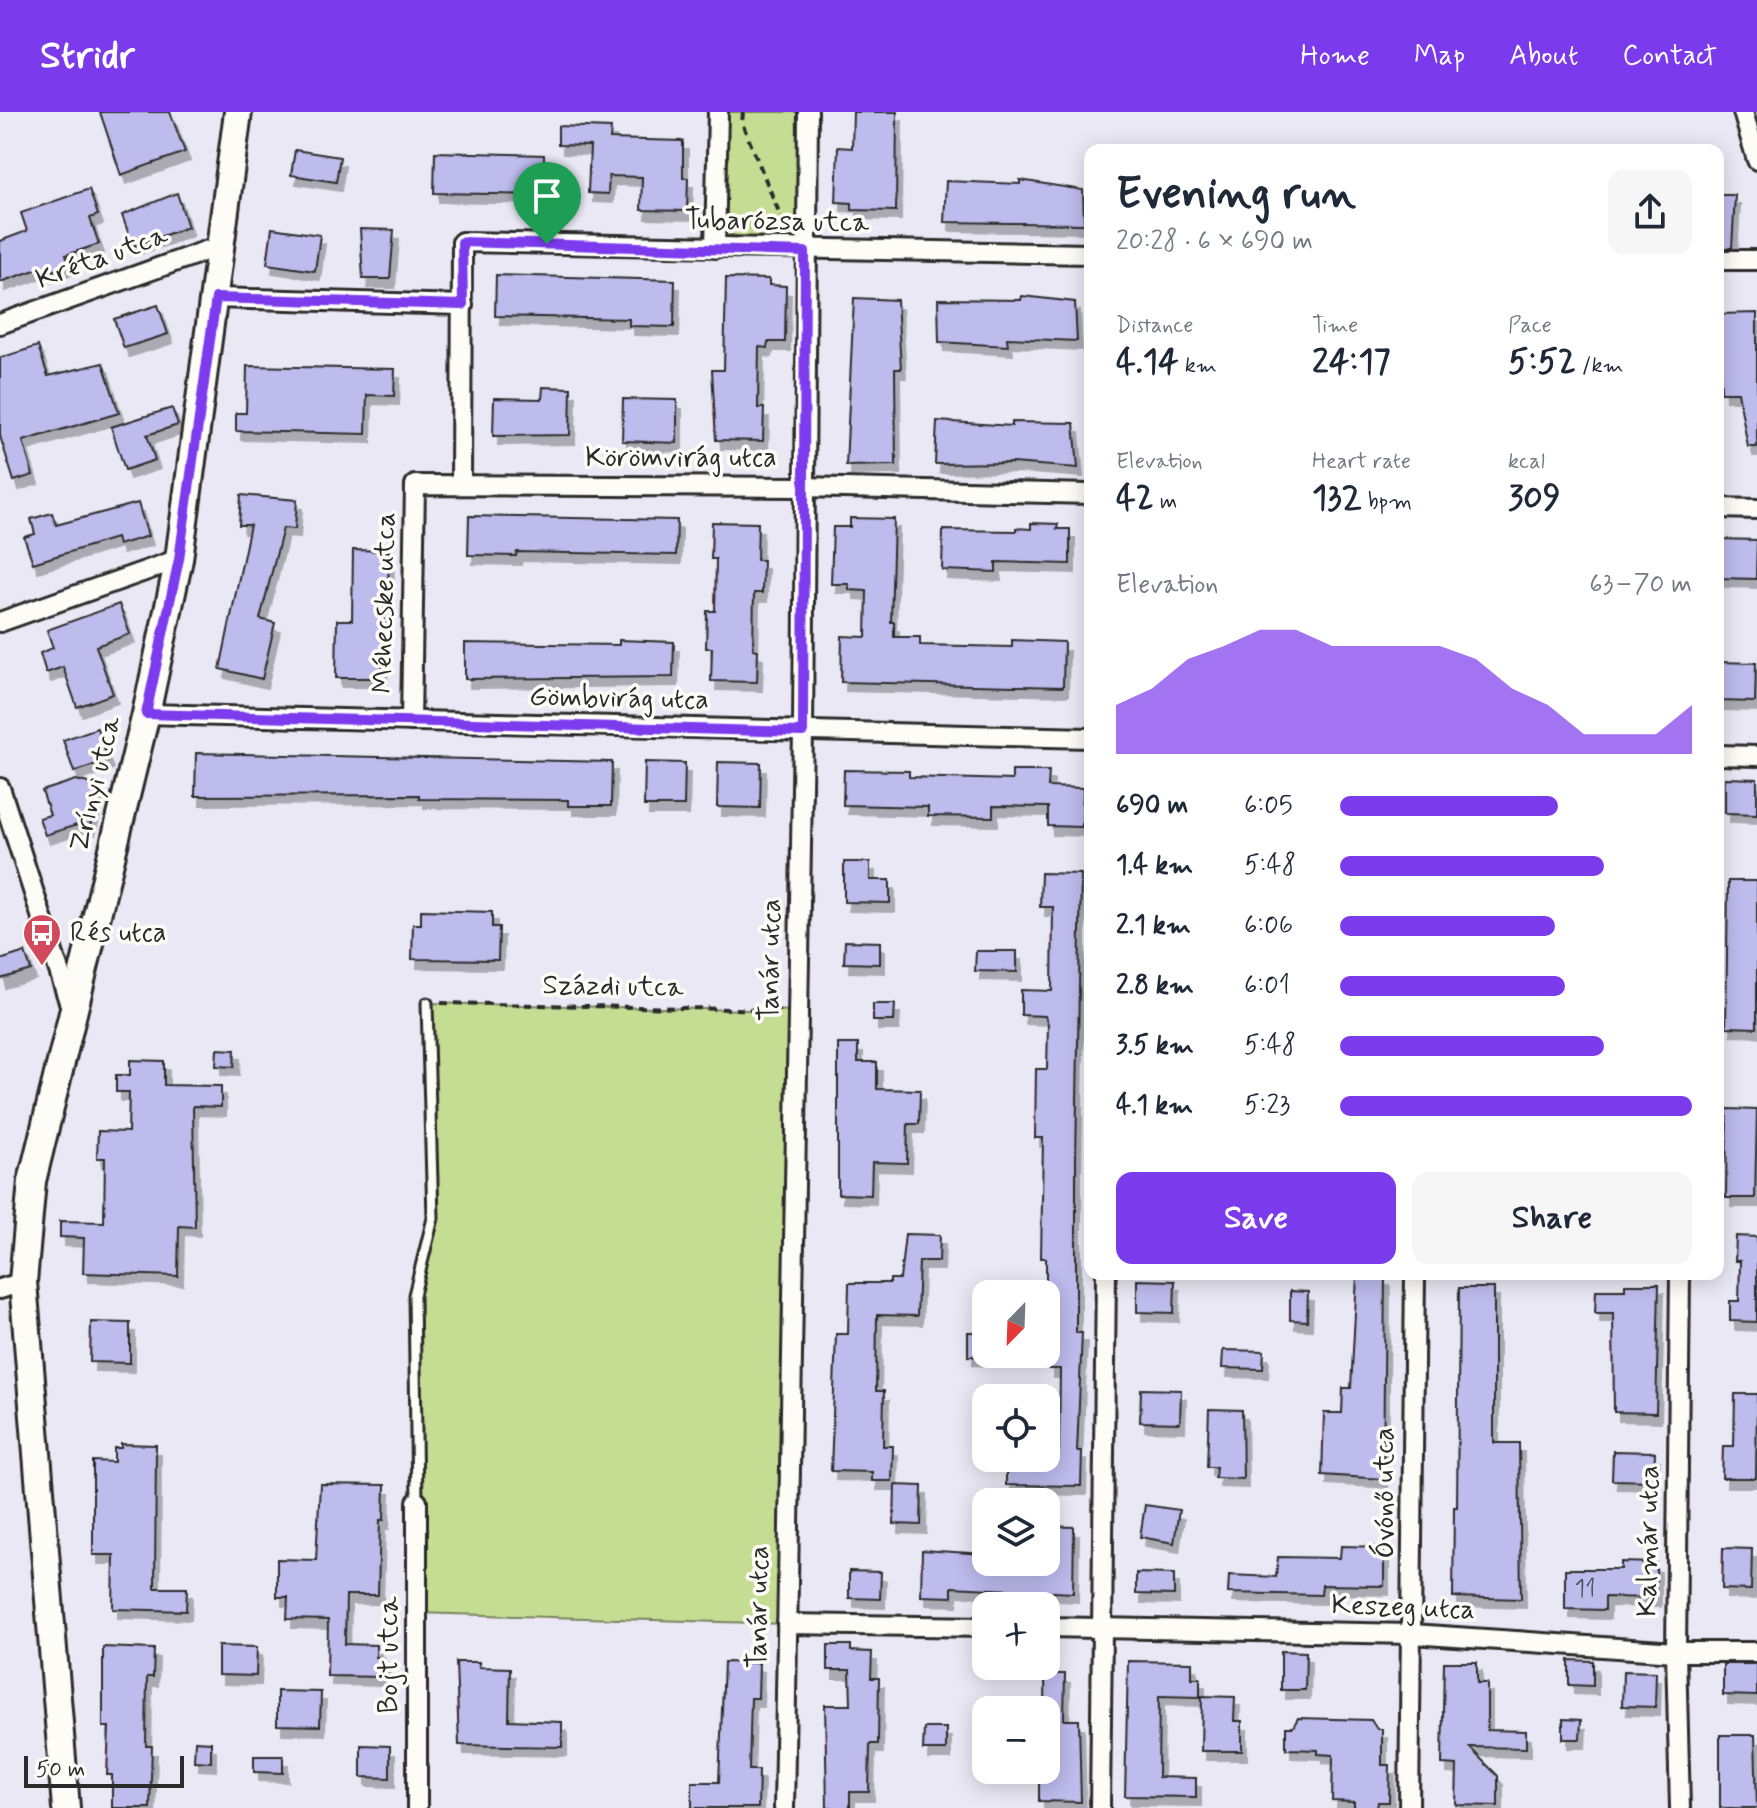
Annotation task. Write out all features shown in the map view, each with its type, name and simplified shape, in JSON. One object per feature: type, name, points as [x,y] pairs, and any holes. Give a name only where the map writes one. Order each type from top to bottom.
[{"type":"main road","name":"Zrínyi utca","points":[[66,1808],[11,1285],[32,1181],[146,714],[179,559],[216,298],[238,112]]},
{"type":"street","points":[[715,248],[718,112]]},
{"type":"street","name":"Tanár utca","points":[[784,1808],[803,732],[808,112]]},
{"type":"street","points":[[1743,112],[1757,160]]},
{"type":"street","name":"Tubarózsa utca","points":[[463,305],[462,242],[805,252],[1084,254]]},
{"type":"street","name":"Kréta utca","points":[[0,324],[222,245]]},
{"type":"street","points":[[1724,260],[1757,260]]},
{"type":"street","points":[[216,298],[463,305],[461,484]]},
{"type":"street","name":"Körömvirág utca","points":[[415,485],[803,487],[1084,494]]},
{"type":"street","name":"Méhecske utca","points":[[411,721],[415,485]]},
{"type":"street","points":[[1724,508],[1757,509]]},
{"type":"street","points":[[0,622],[179,559]]},
{"type":"street","name":"Gömbvirág utca","points":[[146,714],[1084,738]]},
{"type":"street","points":[[1724,755],[1757,756]]},
{"type":"street","points":[[0,788],[73,1014]]},
{"type":"street","points":[[1100,1808],[1106,1280]]},
{"type":"street","name":"Óvónő utca","points":[[1409,1808],[1415,1280]]},
{"type":"street","name":"Kalmár utca","points":[[1680,1280],[1676,1652],[1680,1808]]},
{"type":"street","name":"Bojt utca","points":[[417,1502],[417,1808]]},
{"type":"street","points":[[787,1624],[972,1627]]},
{"type":"street","name":"Keszeg utca","points":[[1060,1627],[1412,1634],[1676,1652],[1757,1652]]},
{"type":"lane","points":[[417,1502],[414,1295],[433,1218],[427,1003]]},
{"type":"path","points":[[743,112],[742,123],[789,237],[805,252]]},
{"type":"path","name":"Százdi utca","points":[[427,1003],[798,1011]]},
{"type":"green space","points":[[722,112],[803,112],[800,225],[796,233],[758,239],[738,237],[723,230]]},
{"type":"green space","points":[[427,1003],[798,1011],[787,1624],[417,1613],[414,1295],[430,1239]]},
{"type":"building","points":[[100,112],[170,112],[185,152],[121,175]]},
{"type":"building","points":[[853,112],[897,112],[896,211],[852,210],[852,203],[836,202],[838,147],[852,148]]},
{"type":"building","points":[[558,126],[611,128],[610,139],[683,141],[683,178],[688,178],[687,211],[641,210],[642,177],[609,176],[608,194],[588,193],[590,146],[558,145]]},
{"type":"building","points":[[295,150],[340,157],[336,182],[291,175]]},
{"type":"building","points":[[435,152],[544,155],[544,195],[434,193]]},
{"type":"building","points":[[1020,180],[1083,190],[1084,224],[944,222],[946,181],[1020,184]]},
{"type":"building","points":[[89,189],[98,215],[90,218],[99,244],[66,255],[69,265],[40,275],[38,269],[0,282],[0,241],[27,231],[21,213]]},
{"type":"building","points":[[177,193],[188,227],[133,246],[122,215]]},
{"type":"building","points":[[1724,195],[1735,195],[1732,248],[1724,248]]},
{"type":"building","points":[[272,228],[320,235],[315,271],[267,264]]},
{"type":"building","points":[[360,229],[394,230],[390,279],[363,279]]},
{"type":"building","points":[[496,275],[675,280],[674,327],[629,326],[629,319],[495,316]]},
{"type":"building","points":[[726,278],[769,279],[769,285],[786,286],[785,342],[768,342],[767,348],[759,347],[758,408],[764,408],[763,441],[716,440],[712,370],[724,370]]},
{"type":"building","points":[[1022,296],[1075,302],[1077,341],[1007,338],[1008,346],[939,342],[938,299],[1021,300]]},
{"type":"building","points":[[854,298],[897,300],[901,369],[895,369],[896,465],[846,466]]},
{"type":"building","points":[[158,305],[168,334],[124,348],[114,319]]},
{"type":"building","points":[[1757,313],[1757,447],[1748,447],[1738,392],[1724,392],[1724,314]]},
{"type":"building","points":[[38,346],[48,376],[103,363],[119,413],[23,441],[33,475],[14,481],[0,436],[0,358]]},
{"type":"building","points":[[247,366],[395,369],[394,396],[367,395],[366,434],[236,431],[236,413],[246,413]]},
{"type":"building","points":[[543,387],[571,388],[570,435],[493,436],[494,398],[542,399]]},
{"type":"building","points":[[623,399],[677,400],[677,443],[622,441]]},
{"type":"building","points":[[172,408],[178,425],[147,435],[155,460],[125,470],[111,427]]},
{"type":"building","points":[[937,421],[1012,426],[1012,422],[1074,423],[1078,468],[1012,463],[935,464]]},
{"type":"building","points":[[241,495],[297,500],[295,529],[283,528],[260,619],[275,623],[262,679],[220,669],[250,525],[239,525]]},
{"type":"building","points":[[138,503],[148,536],[118,545],[116,538],[33,563],[24,537],[35,534],[31,519],[52,513],[56,525]]},
{"type":"building","points":[[469,516],[677,520],[676,555],[517,552],[516,556],[468,555]]},
{"type":"building","points":[[850,518],[894,519],[891,622],[894,622],[894,637],[920,637],[920,645],[1012,647],[1012,640],[1064,642],[1063,687],[841,682],[842,636],[866,637],[867,591],[849,590],[849,584],[831,584],[833,527],[850,527]]},
{"type":"building","points":[[712,522],[758,523],[757,560],[763,560],[762,593],[754,593],[753,649],[758,650],[757,682],[711,681],[712,648],[706,648],[707,611],[715,611],[716,559],[711,559]]},
{"type":"building","points":[[1031,523],[1058,524],[1057,529],[1070,529],[1070,564],[996,562],[996,572],[942,570],[943,530],[1016,531],[1016,528],[1031,529]]},
{"type":"building","points":[[1724,539],[1757,540],[1756,579],[1724,578]]},
{"type":"building","points":[[353,550],[389,551],[388,596],[384,596],[382,678],[336,678],[337,620],[352,620]]},
{"type":"building","points":[[119,604],[130,634],[96,646],[113,694],[77,707],[63,667],[46,673],[40,653],[53,648],[47,630]]},
{"type":"building","points":[[619,640],[674,642],[673,677],[465,679],[465,643],[619,645]]},
{"type":"building","points":[[1724,662],[1756,663],[1755,702],[1724,701]]},
{"type":"building","points":[[97,728],[108,760],[74,772],[63,740]]},
{"type":"building","points":[[196,753],[612,762],[611,806],[568,806],[568,800],[419,799],[419,795],[195,796]]},
{"type":"building","points":[[645,762],[685,763],[684,806],[644,806]]},
{"type":"building","points":[[718,762],[761,763],[760,808],[717,807]]},
{"type":"building","points":[[844,770],[909,771],[909,777],[1012,780],[1012,771],[1049,771],[1048,787],[1083,788],[1082,827],[1048,826],[1048,807],[993,806],[993,817],[928,816],[928,807],[843,805]]},
{"type":"building","points":[[1725,778],[1757,779],[1757,814],[1725,813]]},
{"type":"building","points":[[76,780],[100,786],[90,826],[80,824],[45,835],[39,818],[50,815],[42,791]]},
{"type":"building","points":[[844,862],[870,862],[870,880],[890,880],[890,903],[844,902]]},
{"type":"building","points":[[1041,873],[1081,874],[1076,1333],[1082,1333],[1077,1451],[1082,1451],[1081,1486],[1006,1485],[1006,1472],[1060,1472],[1060,1369],[1049,1369],[1060,1368],[1060,1280],[1046,1280],[1046,1258],[1041,1258],[1043,1138],[1035,1138],[1036,1069],[1047,1069],[1048,1024],[1045,1016],[1021,1015],[1021,990],[1052,991],[1053,907],[1040,907]]},
{"type":"building","points":[[1728,881],[1757,881],[1757,1028],[1726,1027]]},
{"type":"building","points":[[421,910],[492,912],[492,927],[499,927],[498,960],[412,959],[413,924],[421,924]]},
{"type":"building","points":[[845,941],[880,942],[880,964],[844,963]]},
{"type":"building","points":[[976,951],[1017,951],[1017,972],[975,971]]},
{"type":"building","points":[[25,952],[31,970],[0,979],[0,960]]},
{"type":"building","points":[[873,1004],[895,1004],[894,1021],[873,1021]]},
{"type":"building","points":[[838,1044],[858,1044],[858,1062],[877,1062],[877,1089],[920,1090],[919,1124],[908,1124],[907,1163],[872,1162],[871,1195],[838,1194]]},
{"type":"building","points":[[217,1049],[235,1050],[234,1067],[216,1066]]},
{"type":"building","points":[[130,1060],[164,1061],[164,1085],[221,1086],[221,1107],[193,1106],[195,1227],[179,1226],[178,1276],[83,1273],[84,1238],[60,1237],[60,1221],[104,1222],[105,1158],[97,1158],[98,1131],[128,1132],[129,1092],[116,1092],[116,1075],[130,1075]]},
{"type":"building","points":[[1727,1109],[1757,1110],[1755,1198],[1726,1198]]},
{"type":"building","points":[[905,1234],[940,1235],[939,1261],[919,1261],[917,1316],[877,1315],[876,1391],[884,1391],[883,1446],[893,1446],[892,1481],[872,1481],[872,1472],[831,1471],[836,1334],[848,1334],[849,1283],[890,1283],[890,1279],[900,1279]]},
{"type":"building","points":[[1736,1236],[1757,1237],[1757,1322],[1730,1321],[1730,1301],[1739,1301],[1740,1261],[1735,1261]]},
{"type":"building","points":[[1137,1280],[1175,1281],[1174,1313],[1137,1312]]},
{"type":"building","points":[[1357,1280],[1385,1280],[1383,1479],[1322,1475],[1324,1413],[1342,1413],[1343,1388],[1351,1388]]},
{"type":"building","points":[[1625,1284],[1659,1284],[1656,1413],[1614,1412],[1613,1313],[1595,1313],[1596,1290],[1625,1290]]},
{"type":"building","points":[[1459,1288],[1494,1288],[1494,1443],[1519,1443],[1521,1599],[1453,1597]]},
{"type":"building","points":[[1290,1291],[1308,1292],[1307,1321],[1290,1320]]},
{"type":"building","points":[[91,1322],[130,1323],[130,1363],[90,1362]]},
{"type":"building","points":[[968,1332],[972,1332],[972,1356],[968,1356]]},
{"type":"building","points":[[1223,1350],[1264,1351],[1263,1369],[1222,1368]]},
{"type":"building","points":[[1141,1389],[1181,1390],[1180,1423],[1140,1422]]},
{"type":"building","points":[[1735,1394],[1757,1394],[1756,1478],[1722,1478],[1723,1446],[1734,1446]]},
{"type":"building","points":[[1209,1409],[1242,1410],[1243,1479],[1215,1478],[1216,1467],[1207,1467]]},
{"type":"building","points":[[121,1444],[156,1445],[155,1588],[187,1588],[186,1611],[113,1609],[114,1555],[93,1555],[93,1461],[114,1462],[114,1448],[121,1448]]},
{"type":"building","points":[[1613,1451],[1655,1452],[1654,1481],[1612,1480]]},
{"type":"building","points":[[320,1484],[385,1485],[384,1520],[380,1520],[378,1595],[346,1595],[345,1644],[376,1645],[376,1657],[384,1658],[384,1677],[327,1676],[328,1620],[287,1619],[288,1597],[277,1597],[277,1559],[316,1560]]},
{"type":"building","points":[[895,1485],[922,1486],[921,1525],[894,1524]]},
{"type":"building","points":[[1145,1505],[1179,1510],[1174,1543],[1140,1537]]},
{"type":"building","points":[[1060,1526],[1074,1527],[1073,1593],[952,1587],[952,1597],[921,1596],[922,1550],[972,1553],[972,1576],[1060,1576]]},
{"type":"building","points":[[1341,1546],[1384,1547],[1384,1586],[1322,1585],[1321,1595],[1228,1593],[1229,1575],[1276,1577],[1278,1557],[1340,1558]]},
{"type":"building","points":[[1723,1548],[1752,1549],[1751,1590],[1722,1589]]},
{"type":"building","points":[[1621,1562],[1656,1563],[1656,1598],[1605,1597],[1605,1610],[1565,1609],[1565,1569],[1621,1569]]},
{"type":"building","points":[[849,1571],[881,1572],[880,1599],[849,1598]]},
{"type":"building","points":[[1136,1573],[1174,1574],[1174,1595],[1136,1594]]},
{"type":"building","points":[[828,1645],[851,1645],[851,1651],[872,1652],[871,1678],[879,1678],[878,1744],[870,1744],[869,1792],[850,1792],[850,1808],[827,1808],[825,1705],[851,1705],[850,1670],[828,1670]]},
{"type":"building","points":[[218,1646],[257,1647],[256,1676],[218,1675]]},
{"type":"building","points":[[103,1647],[154,1649],[153,1677],[147,1677],[146,1746],[152,1746],[150,1808],[112,1808],[112,1775],[107,1775],[109,1727],[103,1727]]},
{"type":"building","points":[[1281,1651],[1306,1652],[1305,1690],[1281,1690]]},
{"type":"building","points":[[1569,1660],[1593,1661],[1593,1686],[1569,1685]]},
{"type":"building","points":[[1128,1661],[1192,1662],[1192,1678],[1200,1678],[1200,1697],[1159,1696],[1158,1777],[1196,1778],[1196,1797],[1125,1796]]},
{"type":"building","points":[[456,1662],[479,1662],[479,1667],[510,1668],[509,1720],[562,1722],[562,1747],[459,1745]]},
{"type":"building","points":[[724,1662],[759,1663],[758,1698],[751,1698],[749,1770],[759,1770],[758,1808],[692,1808],[692,1782],[719,1782]]},
{"type":"building","points":[[1444,1662],[1477,1662],[1477,1683],[1487,1683],[1487,1730],[1526,1731],[1526,1748],[1469,1747],[1498,1776],[1498,1806],[1456,1805],[1457,1765],[1442,1764]]},
{"type":"building","points":[[1723,1664],[1757,1664],[1757,1696],[1723,1695]]},
{"type":"building","points":[[1623,1671],[1656,1672],[1655,1707],[1622,1706]]},
{"type":"building","points":[[1060,1674],[1065,1674],[1064,1720],[1079,1720],[1081,1802],[1039,1801],[1039,1784],[1060,1784],[1060,1696],[1045,1696],[1045,1680],[1060,1680]]},
{"type":"building","points":[[277,1691],[321,1692],[320,1726],[277,1725]]},
{"type":"building","points":[[1202,1696],[1235,1697],[1234,1721],[1242,1721],[1242,1751],[1201,1751]]},
{"type":"building","points":[[1298,1718],[1371,1720],[1377,1729],[1382,1729],[1382,1765],[1390,1765],[1389,1802],[1378,1802],[1377,1808],[1354,1808],[1354,1802],[1332,1801],[1333,1755],[1318,1754],[1318,1750],[1286,1749],[1286,1727],[1293,1727]]},
{"type":"building","points":[[1563,1719],[1581,1720],[1580,1739],[1563,1739]]},
{"type":"building","points":[[924,1728],[946,1728],[946,1750],[923,1750]]},
{"type":"building","points":[[1720,1735],[1755,1735],[1757,1808],[1720,1808]]},
{"type":"building","points":[[195,1741],[211,1742],[211,1762],[194,1761]]},
{"type":"building","points":[[361,1745],[390,1746],[390,1778],[361,1777]]},
{"type":"building","points":[[254,1756],[283,1756],[283,1773],[254,1772]]},
{"type":"place","name":"Rés utca","points":[[42,967]]},
{"type":"route","points":[[462,242],[547,244],[805,252],[803,732],[146,714],[179,559],[216,298],[463,305],[462,242]]}]
